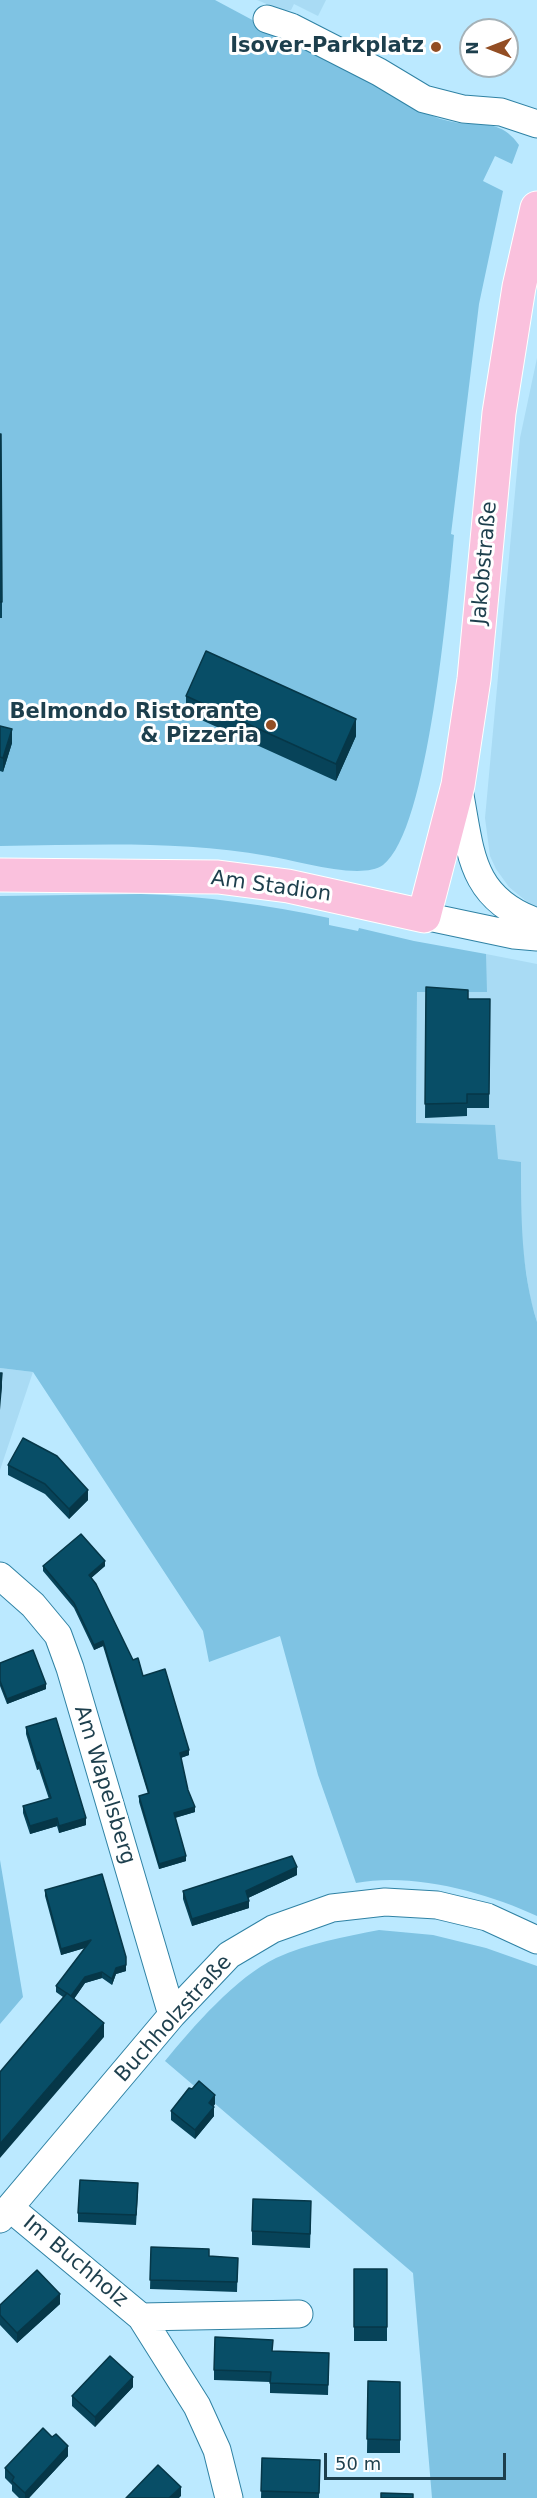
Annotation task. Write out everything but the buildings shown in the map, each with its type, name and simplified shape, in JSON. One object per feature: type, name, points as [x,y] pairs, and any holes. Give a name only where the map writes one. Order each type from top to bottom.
[{"type":"main road","name":"Jakobstraße","points":[[424,916],[458,785],[474,679],[500,413],[519,287],[537,208]]},
{"type":"main road","name":"Am Stadion","points":[[0,875],[218,877],[288,886],[424,916]]},
{"type":"street","points":[[267,19],[301,32],[379,72],[424,99],[463,109],[501,112],[537,124]]},
{"type":"street","points":[[458,785],[472,863],[484,887],[506,908],[537,922]]},
{"type":"street","name":"Am Stadion","points":[[424,916],[514,935],[537,937]]},
{"type":"street","name":"Am Wapelsberg","points":[[0,1576],[33,1605],[58,1635],[70,1668],[172,2015]]},
{"type":"street","name":"Buchholzstraße","points":[[5,2213],[172,2015],[229,1955],[273,1929],[332,1908],[385,1902],[437,1905],[487,1917],[537,1940]]},
{"type":"street","name":"Im Buchholz","points":[[5,2213],[141,2317],[197,2406],[217,2450],[229,2498]]},
{"type":"street","name":"Im Buchholz","points":[[141,2317],[299,2314]]},
{"type":"shaded area","points":[[0,0],[215,0],[430,115],[453,122],[496,127],[508,133],[519,145],[512,164],[495,156],[483,181],[503,191],[479,304],[451,534],[454,535],[434,710],[413,808],[399,844],[383,865],[360,871],[344,870],[235,851],[168,846],[0,846]]},
{"type":"shaded area","points":[[257,0],[326,0],[318,16],[294,4],[291,10],[284,11]]},
{"type":"shaded area","points":[[537,358],[537,910],[509,887],[496,869],[490,856],[485,818],[520,438]]},
{"type":"shaded area","points":[[141,894],[212,899],[282,909],[329,918],[329,925],[358,931],[359,928],[486,954],[487,992],[417,992],[416,1123],[495,1125],[498,1159],[521,1162],[525,1263],[537,1322],[537,1916],[495,1899],[448,1886],[401,1880],[356,1883],[318,1775],[280,1636],[209,1662],[203,1631],[33,1372],[0,1368],[0,896]]},
{"type":"shaded area","points":[[486,954],[537,964],[537,1322],[530,1298],[520,1232],[521,1163],[498,1159],[416,1123],[417,991],[486,992]]},
{"type":"shaded area","points":[[0,1368],[33,1372],[0,1470]]},
{"type":"shaded area","points":[[0,1860],[23,1997],[0,2024]]},
{"type":"shaded area","points":[[379,1930],[433,1935],[486,1948],[537,1966],[537,2498],[432,2498],[413,2273],[165,2061],[216,2004],[261,1966],[301,1948]]},
{"type":"place","name":"Isover-Parkplatz","points":[[436,47]]},
{"type":"place","name":"Belmondo Ristorante & Pizzeria","points":[[271,725]]}]
